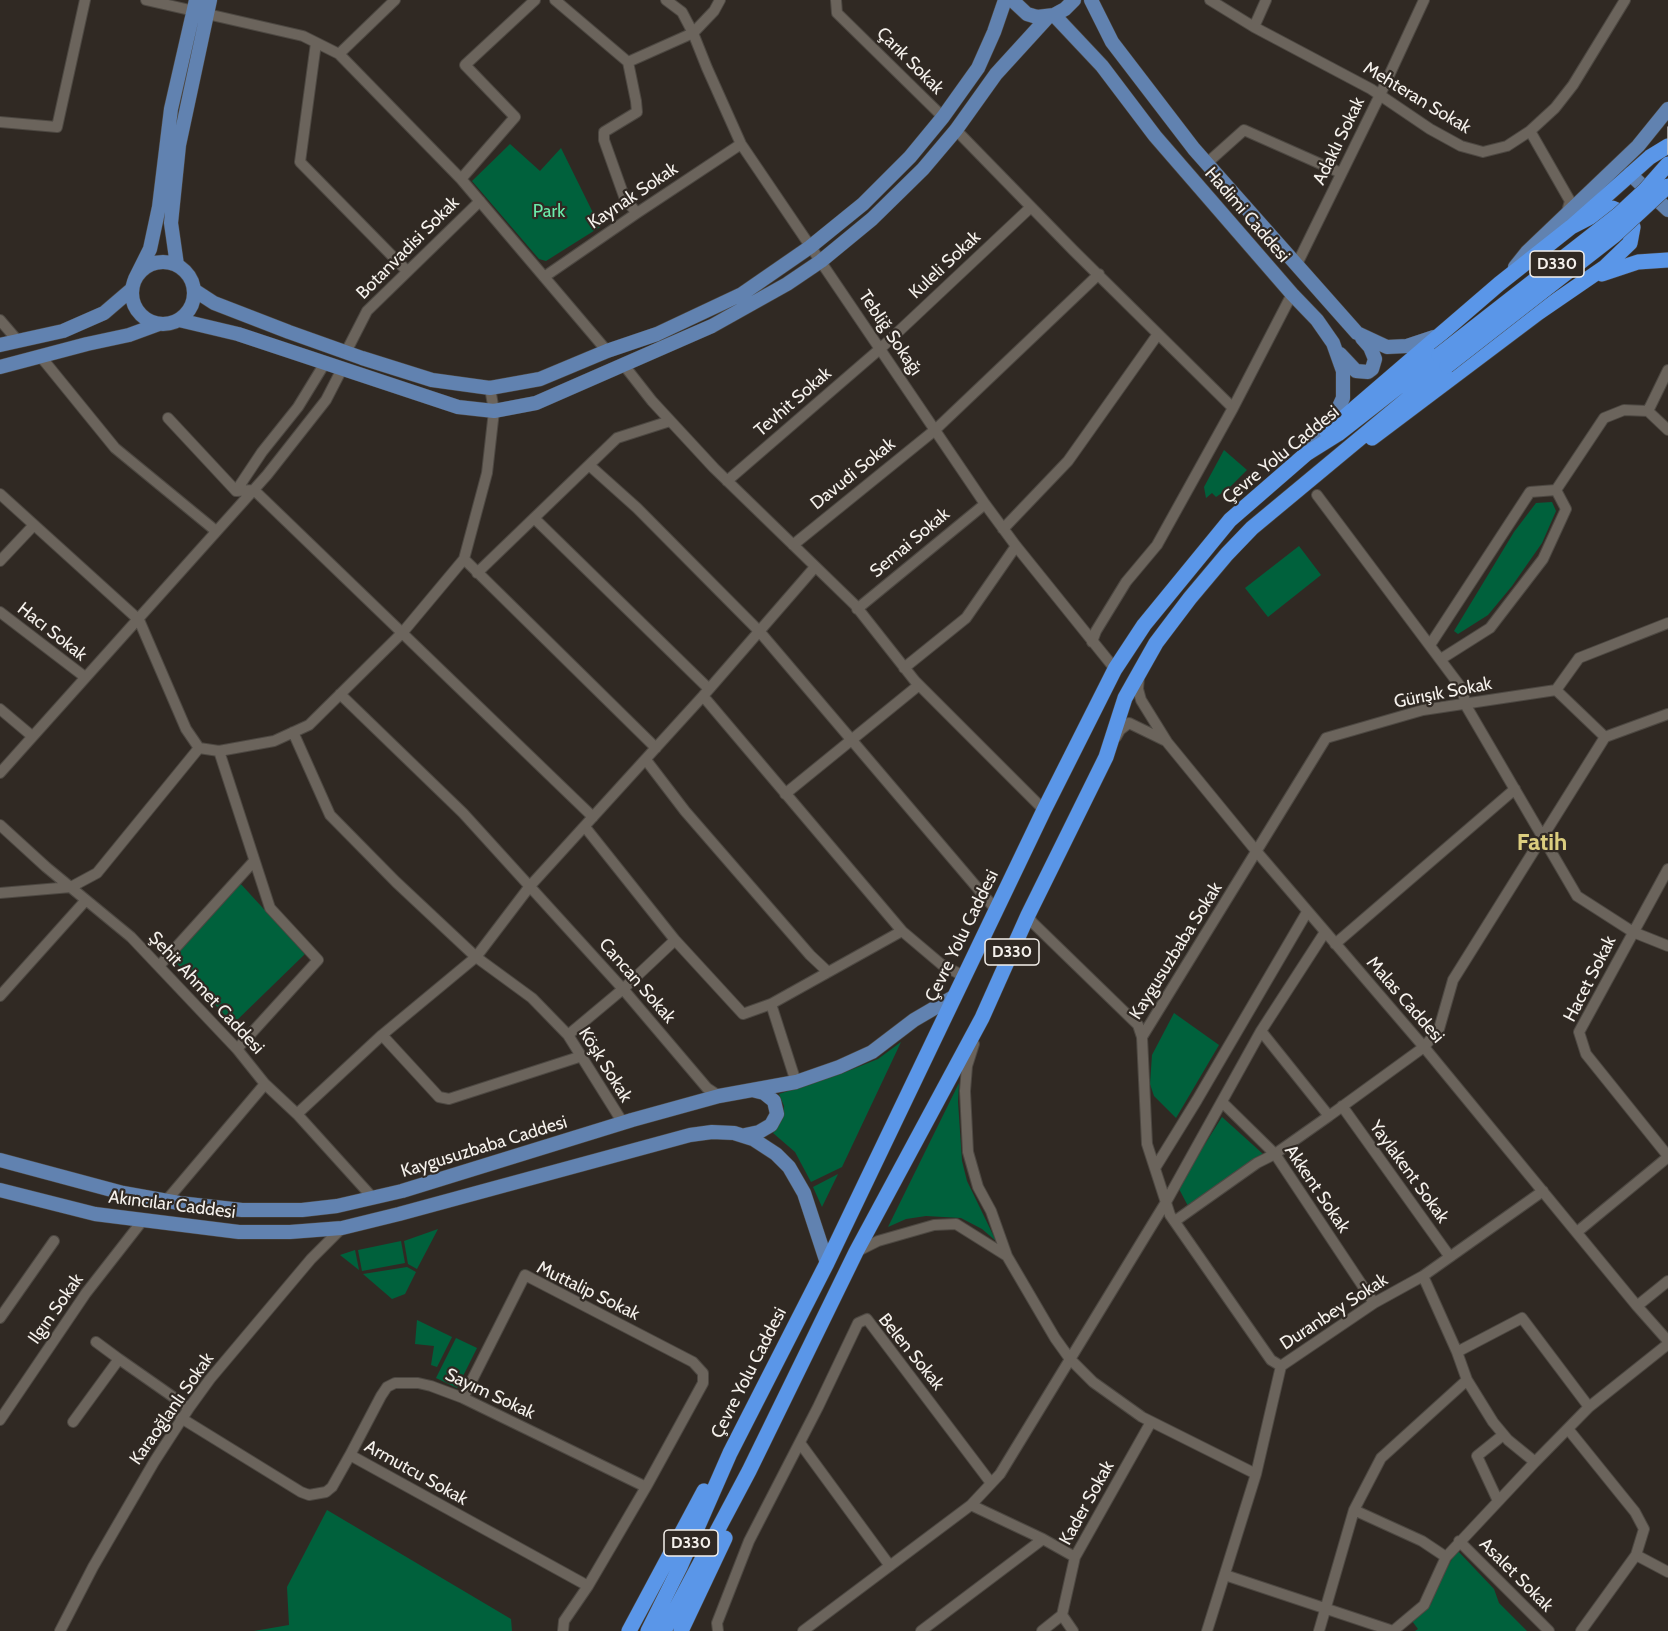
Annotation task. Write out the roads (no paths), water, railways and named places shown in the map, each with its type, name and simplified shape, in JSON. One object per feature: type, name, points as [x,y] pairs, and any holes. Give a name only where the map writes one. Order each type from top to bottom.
[{"type":"highway","points":[[1306,454],[1342,417],[1499,284],[1568,221],[1656,152],[1668,146]]},
{"type":"highway","name":"D330","points":[[1443,361],[1612,220],[1645,190],[1668,164]]},
{"type":"highway","name":"D330","points":[[1443,361],[1597,250],[1668,186]]},
{"type":"highway","points":[[1321,469],[1386,428],[1538,313],[1583,283],[1625,249],[1630,243],[1634,227],[1626,214],[1612,208],[1568,221]]},
{"type":"highway","points":[[1583,283],[1638,262],[1668,260]]},
{"type":"highway","name":"Çevre Yolu Caddesi","points":[[648,1631],[680,1567],[730,1453],[827,1263],[1044,810],[1115,669],[1144,625],[1230,520],[1306,454],[1443,361]]},
{"type":"highway","name":"Çevre Yolu Caddesi","points":[[664,1631],[749,1471],[855,1252],[982,1018],[1028,915],[1106,757],[1125,698],[1156,643],[1190,598],[1252,528],[1443,361]]},
{"type":"highway","points":[[629,1631],[691,1514],[730,1453]]},
{"type":"highway","points":[[681,1631],[739,1508],[749,1471]]},
{"type":"main road","points":[[194,290],[214,303],[346,352],[432,380],[490,388],[540,379],[657,333],[742,294],[810,247],[863,204],[910,157],[943,117],[978,68],[1005,0]]},
{"type":"main road","points":[[1012,0],[1027,14],[1037,17],[1051,16]]},
{"type":"main road","points":[[179,320],[238,334],[458,407],[494,411],[536,403],[712,326],[787,284],[821,261],[872,219],[923,170],[956,130],[996,74],[1051,16],[1065,9],[1074,0]]},
{"type":"main road","name":"Hadimi Caddesi","points":[[1091,0],[1112,42],[1206,164],[1357,333],[1387,347],[1416,344],[1439,335]]},
{"type":"main road","points":[[177,265],[171,223],[179,145],[201,6]]},
{"type":"main road","points":[[159,324],[141,316],[132,298],[134,284],[150,249],[159,207],[171,109],[201,6]]},
{"type":"main road","name":"Hadimi Caddesi","points":[[1051,16],[1102,66],[1155,136],[1317,320],[1337,350],[1342,371],[1343,398],[1338,409],[1306,454]]},
{"type":"main road","points":[[1568,221],[1637,147],[1668,109]]},
{"type":"main road","points":[[1630,174],[1668,210]]},
{"type":"main road","points":[[0,345],[63,331],[104,313],[134,284],[149,265],[168,262],[177,265],[192,280],[194,290],[191,308],[173,323],[159,324],[129,335],[0,368]]},
{"type":"main road","points":[[1337,350],[1356,371],[1364,373],[1372,369],[1375,364],[1374,353],[1357,333]]},
{"type":"main road","name":"Kaygusuzbaba Caddesi","points":[[0,1160],[123,1193],[166,1201],[242,1210],[302,1210],[337,1206],[373,1198],[719,1096],[796,1082],[839,1067],[872,1052],[914,1020],[955,996]]},
{"type":"main road","points":[[743,1136],[759,1132],[771,1125],[777,1114],[774,1101],[764,1093],[749,1089]]},
{"type":"main road","points":[[342,1228],[690,1135],[712,1132],[753,1139],[789,1167],[804,1193],[827,1263]]},
{"type":"main road","name":"Akıncılar Caddesi","points":[[0,1190],[95,1214],[239,1232],[290,1232],[342,1228]]},
{"type":"street","points":[[0,122],[57,127],[85,0]]},
{"type":"street","points":[[146,0],[201,6],[303,36],[339,54],[461,179],[607,351]]},
{"type":"street","points":[[339,54],[395,0]]},
{"type":"street","points":[[461,179],[515,117],[465,65],[535,0]]},
{"type":"street","points":[[555,0],[628,62],[637,112],[604,132],[604,140],[625,199],[637,213]]},
{"type":"street","name":"Tebliğ Sokağı","points":[[666,0],[682,12],[741,144],[810,247],[985,504],[1115,669]]},
{"type":"street","points":[[628,62],[693,33],[714,11],[720,0]]},
{"type":"street","name":"Çarık Sokak","points":[[836,0],[837,13],[943,117]]},
{"type":"street","name":"Mehteran Sokak","points":[[1210,0],[1254,27],[1380,95],[1440,135],[1461,146],[1483,152],[1507,146],[1530,131],[1555,108],[1573,85],[1625,0]]},
{"type":"street","points":[[1254,27],[1266,0]]},
{"type":"street","name":"Adaklı Sokak","points":[[1297,264],[1424,0]]},
{"type":"street","points":[[316,43],[300,162],[407,271]]},
{"type":"street","points":[[956,130],[1233,408]]},
{"type":"street","points":[[1206,164],[1244,130],[1341,173]]},
{"type":"street","points":[[1530,131],[1570,201],[1568,221]]},
{"type":"street","name":"Kaynak Sokak","points":[[544,277],[741,144]]},
{"type":"street","name":"Botanvadisi Sokak","points":[[346,352],[367,310],[480,201]]},
{"type":"street","name":"Kuleli Sokak","points":[[880,348],[1031,207]]},
{"type":"street","name":"Davudi Sokak","points":[[793,545],[935,430],[1099,274]]},
{"type":"street","points":[[1092,642],[1096,631],[1126,582],[1157,545],[1233,408],[1292,294]]},
{"type":"street","points":[[0,320],[18,341]]},
{"type":"street","points":[[1004,529],[1068,461],[1158,334]]},
{"type":"street","name":"Tevhit Sokak","points":[[727,480],[880,348]]},
{"type":"street","points":[[41,357],[115,448],[216,531]]},
{"type":"street","points":[[236,491],[262,452],[298,407],[325,363]]},
{"type":"street","points":[[623,364],[652,402],[670,421],[857,609],[919,685],[1044,810]]},
{"type":"street","points":[[0,773],[254,490],[326,400],[342,369]]},
{"type":"street","points":[[1648,411],[1668,370]]},
{"type":"street","points":[[0,494],[139,620],[186,729],[199,748],[219,751],[274,741],[309,725],[403,632],[464,559],[487,473],[494,411],[490,388]]},
{"type":"street","points":[[1556,490],[1604,418],[1624,410],[1648,411],[1668,430]]},
{"type":"street","points":[[168,418],[236,491]]},
{"type":"street","points":[[477,573],[617,438],[670,421]]},
{"type":"street","points":[[589,465],[637,508],[759,631],[996,910]]},
{"type":"street","points":[[236,491],[254,490],[593,817]]},
{"type":"street","points":[[1430,645],[1530,492],[1556,490]]},
{"type":"street","points":[[1441,659],[1490,628],[1543,559],[1566,509],[1556,490]]},
{"type":"street","points":[[1317,495],[1463,690],[1465,704],[1577,896],[1633,932],[1668,946]]},
{"type":"street","name":"Semai Sokak","points":[[857,609],[985,504]]},
{"type":"street","points":[[534,518],[706,693],[784,794],[902,931],[941,964],[965,977]]},
{"type":"street","points":[[0,561],[33,526]]},
{"type":"street","points":[[904,668],[966,618],[1016,546]]},
{"type":"street","points":[[464,559],[656,748]]},
{"type":"street","points":[[297,1114],[382,1035],[476,957],[530,886],[706,693],[815,567]]},
{"type":"street","name":"Hacı Sokak","points":[[0,612],[85,677]]},
{"type":"street","points":[[1605,737],[1556,690],[1579,658],[1668,623]]},
{"type":"street","name":"Malas Caddesi","points":[[1140,670],[1138,689],[1141,700],[1167,742],[1259,848],[1324,932],[1424,1047],[1668,1343]]},
{"type":"street","points":[[784,794],[919,685]]},
{"type":"street","name":"Gürışık Sokak","points":[[1259,848],[1326,738],[1423,710],[1556,690]]},
{"type":"street","name":"Cancan Sokak","points":[[340,694],[464,813],[623,989],[707,1088],[719,1096]]},
{"type":"street","points":[[0,710],[32,736]]},
{"type":"street","points":[[1175,1221],[1257,1163],[1275,1154],[1424,1047],[1439,1029],[1453,980],[1605,737],[1668,714]]},
{"type":"street","points":[[1106,757],[1120,729],[1129,723],[1167,742]]},
{"type":"street","name":"Köşk Sokak","points":[[294,732],[330,815],[396,882],[476,957],[532,998],[568,1035],[623,1123]]},
{"type":"street","points":[[0,893],[71,887],[97,873],[199,748]]},
{"type":"street","points":[[219,751],[270,908],[318,960],[237,1049]]},
{"type":"street","points":[[646,760],[701,829],[810,956],[828,972]]},
{"type":"street","points":[[1335,944],[1515,789]]},
{"type":"street","name":"Şehit Ahmet Caddesi","points":[[0,825],[132,937],[237,1049],[265,1084],[297,1114],[373,1198]]},
{"type":"street","points":[[585,827],[675,940],[743,1014],[771,1004],[902,931]]},
{"type":"street","name":"Kaygusuzbaba Sokak","points":[[1259,848],[1142,1037],[1147,1144],[1166,1202],[1175,1221],[1271,1360],[1281,1366]]},
{"type":"street","points":[[160,965],[254,861]]},
{"type":"street","name":"Hacet Sokak","points":[[1668,869],[1579,1032],[1586,1054],[1668,1157]]},
{"type":"street","points":[[0,996],[86,900]]},
{"type":"street","points":[[1155,1168],[1308,912]]},
{"type":"street","points":[[1028,915],[1032,922],[1137,1025],[1142,1037]]},
{"type":"street","points":[[803,1631],[971,1504],[1000,1474],[1166,1202],[1261,1031],[1324,932]]},
{"type":"street","points":[[568,1035],[623,989],[675,940]]},
{"type":"street","points":[[771,1004],[796,1082]]},
{"type":"street","points":[[982,1018],[967,1066],[968,1152],[978,1187],[991,1211],[1007,1256],[1070,1359],[1093,1382],[1151,1422],[1256,1474]]},
{"type":"street","points":[[1261,1031],[1329,1116]]},
{"type":"street","points":[[382,1035],[439,1097],[449,1099],[582,1056]]},
{"type":"street","points":[[166,1201],[265,1084]]},
{"type":"street","name":"Akkent Sokak","points":[[1222,1102],[1275,1154],[1374,1303]]},
{"type":"street","name":"Yaylakent Sokak","points":[[1341,1107],[1450,1257]]},
{"type":"street","points":[[1577,1232],[1668,1157]]},
{"type":"street","name":"Duranbey Sokak","points":[[1207,1631],[1256,1474],[1281,1366],[1374,1303],[1423,1276],[1543,1191]]},
{"type":"street","name":"Ilgın Sokak","points":[[0,1419],[86,1293],[142,1220]]},
{"type":"street","points":[[855,1252],[878,1242],[934,1225],[956,1224],[1007,1256]]},
{"type":"street","name":"Karaoğlanlı Sokak","points":[[60,1631],[93,1567],[181,1418],[210,1379],[310,1259],[342,1228]]},
{"type":"street","points":[[0,1318],[54,1240]]},
{"type":"street","name":"Muttalip Sokak","points":[[463,1398],[525,1275],[693,1362],[703,1373],[703,1383],[646,1487]]},
{"type":"street","points":[[1423,1276],[1467,1380],[1503,1435],[1536,1462]]},
{"type":"street","points":[[1636,1306],[1668,1281]]},
{"type":"street","points":[[1457,1352],[1522,1318],[1589,1407]]},
{"type":"street","name":"Belen Sokak","points":[[718,1631],[717,1623],[745,1551],[858,1323],[867,1319],[991,1483]]},
{"type":"street","points":[[96,1342],[189,1408]]},
{"type":"street","points":[[1225,1575],[1393,1630],[1424,1605],[1446,1557],[1459,1541],[1589,1407],[1668,1343]]},
{"type":"street","points":[[73,1422],[119,1359]]},
{"type":"street","points":[[1319,1631],[1354,1510],[1381,1458],[1467,1380]]},
{"type":"street","name":"Sayım Sokak","points":[[350,1455],[387,1387],[395,1383],[418,1383],[463,1398],[646,1487]]},
{"type":"street","name":"Armutcu Sokak","points":[[181,1418],[309,1495],[326,1492],[332,1487],[350,1455],[588,1586]]},
{"type":"street","name":"Kader Sokak","points":[[1062,1615],[1075,1557],[1151,1422]]},
{"type":"street","points":[[1568,1429],[1635,1512],[1644,1529],[1636,1555],[1581,1631]]},
{"type":"street","points":[[1498,1501],[1477,1456],[1503,1435]]},
{"type":"street","points":[[800,1443],[890,1566]]},
{"type":"street","points":[[563,1631],[564,1621],[588,1586],[646,1487]]},
{"type":"street","points":[[971,1504],[1075,1557]]},
{"type":"street","points":[[1354,1510],[1422,1541],[1446,1557]]},
{"type":"street","points":[[921,1631],[1043,1539]]},
{"type":"street","name":"Asalet Sokak","points":[[1459,1541],[1549,1631]]},
{"type":"street","points":[[1636,1555],[1668,1572]]},
{"type":"street","points":[[1042,1631],[1062,1615],[1073,1631]]},
{"type":"tram line","points":[[1668,127],[1668,154]]},
{"type":"district","name":"Fatih","points":[[1542,843]]},
{"type":"park label","name":"Park","points":[[549,212]]}]
